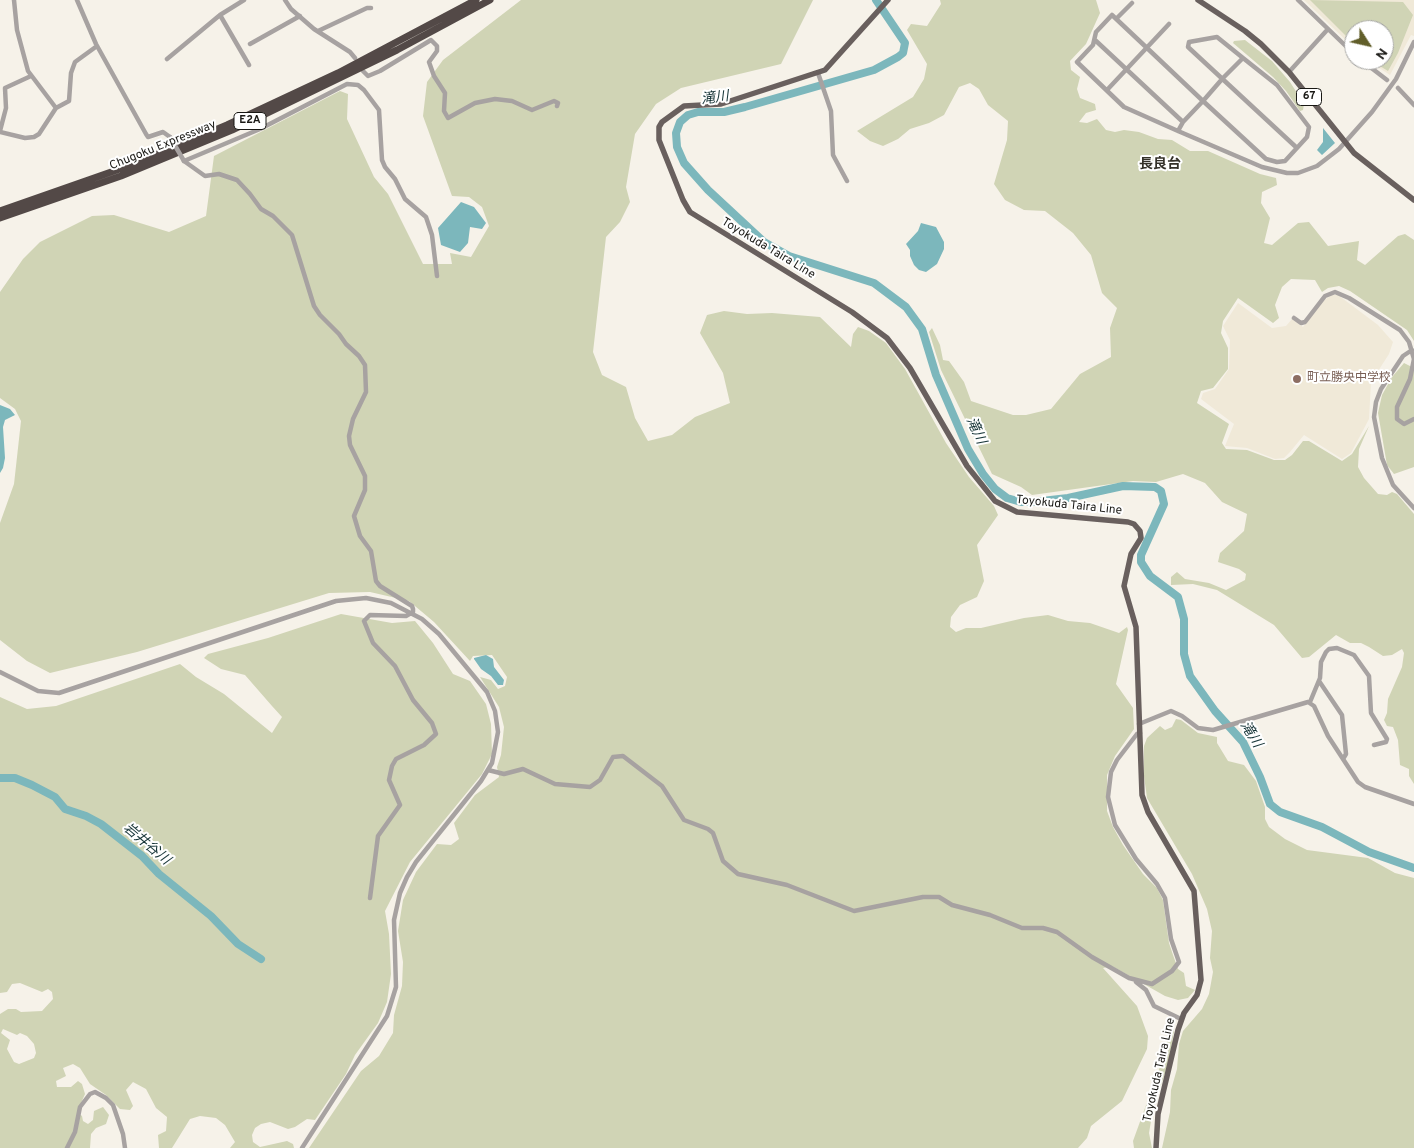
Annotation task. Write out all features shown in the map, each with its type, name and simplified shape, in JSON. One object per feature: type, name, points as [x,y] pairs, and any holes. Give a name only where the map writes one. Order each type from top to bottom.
[{"type":"highway","name":"Chugoku Expressway","points":[[0,212],[116,171],[227,125],[346,68],[476,0]]},
{"type":"highway","name":"Chugoku Expressway","points":[[0,218],[121,176],[232,130],[398,50],[490,0]]},
{"type":"main road","name":"Toyokuda Taira Line","points":[[888,0],[832,64],[819,76],[721,104],[684,106],[667,116],[659,127],[659,140],[687,209],[878,329],[910,368],[967,466],[988,495],[1001,505],[1017,512],[1128,522],[1139,528],[1141,538],[1131,554],[1124,586],[1136,627],[1144,801],[1196,898],[1201,980],[1197,996],[1181,1019],[1158,1114],[1156,1148]]},
{"type":"main road","name":"67","points":[[1198,0],[1245,30],[1289,72],[1344,142],[1365,163],[1414,200]]},
{"type":"street","points":[[14,0],[18,30],[31,76],[56,108]]},
{"type":"street","points":[[77,0],[97,46],[148,137],[163,132],[170,136],[184,161],[205,176],[219,174],[237,180],[261,209],[273,216],[292,235],[314,306],[346,344],[359,356],[364,365],[366,392],[353,419],[349,436],[350,445],[366,476],[365,490],[354,516],[360,536],[371,552],[376,581],[380,586],[412,606],[413,612]]},
{"type":"street","points":[[167,59],[220,15],[244,0]]},
{"type":"street","points":[[285,0],[318,31],[350,52],[355,58]]},
{"type":"street","points":[[1298,0],[1344,44]]},
{"type":"street","points":[[1116,19],[1132,2]]},
{"type":"street","points":[[318,31],[367,8],[371,8]]},
{"type":"street","points":[[220,15],[249,66]]},
{"type":"street","points":[[1297,148],[1188,46],[1189,42],[1217,37],[1229,44],[1243,58],[1277,85],[1309,127],[1307,137],[1297,148],[1285,161],[1266,159],[1112,15],[1096,32],[1095,40],[1077,62],[1124,107],[1262,167],[1287,173],[1298,173],[1317,166],[1332,156],[1372,112],[1396,79],[1414,42]]},
{"type":"street","points":[[250,44],[300,16]]},
{"type":"street","points":[[1107,90],[1169,24]]},
{"type":"street","points":[[1289,72],[1328,29]]},
{"type":"street","points":[[363,71],[368,76],[380,71],[431,40],[436,46],[437,51],[430,62],[434,76],[445,93],[444,111],[448,118],[474,104],[495,99],[512,101],[532,110],[554,101],[558,103],[558,106]]},
{"type":"street","points":[[1095,40],[1183,122]]},
{"type":"street","points":[[31,76],[5,88],[6,108],[0,132],[25,138],[34,138],[46,126],[56,108],[69,101],[70,73],[76,62],[97,46]]},
{"type":"street","points":[[1178,131],[1183,122],[1243,58]]},
{"type":"street","points":[[1374,70],[1387,80]]},
{"type":"street","points":[[819,76],[831,111],[832,154],[847,180]]},
{"type":"street","points":[[184,161],[260,129],[347,84],[358,85],[379,110],[382,160],[385,167],[395,179],[405,199],[426,217],[432,235],[437,276]]},
{"type":"street","points":[[1398,88],[1414,105]]},
{"type":"street","points":[[1294,318],[1303,323],[1325,296],[1330,293],[1341,293],[1400,330],[1412,350],[1413,370],[1396,413],[1397,419],[1404,424],[1414,419]]},
{"type":"street","points":[[1412,350],[1403,356],[1381,389],[1376,402],[1374,417],[1382,458],[1390,479],[1395,489],[1414,508]]},
{"type":"street","points":[[0,672],[38,691],[59,693],[336,600],[378,599],[413,612],[435,630],[477,679],[492,702],[497,721],[498,738],[495,754],[488,770],[416,862],[400,893],[394,920],[396,987],[387,1016],[302,1148]]},
{"type":"street","points":[[370,898],[378,836],[400,805],[389,780],[392,766],[396,759],[424,745],[436,734],[432,723],[412,700],[395,666],[373,643],[364,621],[370,615],[399,617],[410,615],[413,612]]},
{"type":"street","points":[[1310,702],[1319,681],[1323,657],[1329,649],[1337,648],[1351,653],[1358,659],[1369,676],[1372,714],[1387,739],[1386,742],[1374,745]]},
{"type":"street","points":[[1319,681],[1342,716],[1346,754],[1343,759]]},
{"type":"street","points":[[1139,724],[1171,712],[1202,729],[1222,728],[1304,702],[1310,702]]},
{"type":"street","points":[[1310,702],[1343,759],[1362,785],[1414,804]]},
{"type":"street","points":[[1135,981],[1152,984],[1172,971],[1180,962],[1171,939],[1165,898],[1157,884],[1136,859],[1120,833],[1108,803],[1111,772],[1136,734],[1140,733]]},
{"type":"street","points":[[488,770],[504,774],[523,769],[555,784],[590,787],[600,780],[612,757],[623,756],[662,786],[684,820],[708,829],[713,833],[723,861],[738,874],[787,885],[854,911],[923,896],[938,897],[952,905],[990,915],[1022,928],[1042,928],[1057,932],[1092,957],[1135,981],[1146,990],[1154,1006],[1181,1019]]},
{"type":"street","points":[[67,1148],[75,1132],[80,1107],[90,1094],[95,1092],[101,1094],[113,1105],[123,1134],[125,1148]]},
{"type":"shaded area","points":[[1304,0],[1414,0],[1414,36],[1411,35],[1394,67],[1394,20],[1344,20],[1344,38]]},
{"type":"shaded area","points":[[1382,70],[1393,70],[1390,75]]},
{"type":"shaded area","name":"町立勝央中学校","points":[[1331,295],[1338,295],[1378,325],[1393,342],[1389,354],[1371,382],[1369,419],[1351,453],[1342,459],[1304,435],[1284,458],[1275,459],[1247,448],[1225,446],[1234,424],[1201,399],[1203,393],[1215,389],[1229,369],[1230,340],[1223,326],[1238,303],[1272,328],[1286,326],[1292,319],[1303,327],[1322,302]]},
{"type":"green space","points":[[521,0],[813,0],[781,64],[681,88],[656,104],[635,134],[626,187],[630,202],[620,222],[606,237],[593,352],[602,375],[626,387],[635,418],[648,441],[672,435],[695,417],[730,403],[723,373],[700,333],[707,315],[724,311],[747,314],[772,313],[820,317],[851,347],[853,334],[858,327],[869,331],[886,343],[905,369],[946,443],[969,477],[994,506],[998,515],[977,545],[984,581],[977,597],[960,605],[951,617],[950,627],[956,632],[966,628],[981,628],[1024,618],[1048,615],[1068,621],[1090,623],[1119,633],[1127,627],[1128,630],[1116,684],[1133,708],[1134,729],[1115,756],[1107,775],[1107,811],[1123,845],[1143,874],[1157,888],[1163,900],[1169,943],[1173,955],[1178,969],[1184,973],[1186,986],[1195,990],[1188,998],[1178,1000],[1165,996],[1112,966],[1103,968],[1137,1006],[1148,1036],[1147,1049],[1122,1101],[1091,1126],[1087,1138],[1078,1148],[309,1148],[361,1071],[379,1056],[393,1033],[394,1015],[402,986],[403,962],[398,931],[403,900],[416,872],[437,844],[451,845],[459,839],[454,823],[475,795],[499,777],[497,767],[501,755],[504,727],[499,707],[480,677],[491,680],[498,689],[505,686],[507,677],[492,655],[473,656],[470,661],[434,622],[409,601],[370,592],[329,593],[137,652],[50,673],[27,661],[0,640],[0,523],[14,484],[21,421],[15,409],[0,398],[0,292],[23,259],[40,242],[92,216],[114,215],[169,232],[206,216],[214,156],[340,91],[348,94],[347,119],[374,177],[388,194],[423,264],[452,264],[450,253],[471,257],[489,226],[482,207],[469,197],[452,196],[423,116],[427,82],[443,60]]},
{"type":"green space","points":[[940,0],[1096,0],[1100,13],[1086,44],[1070,61],[1071,70],[1080,77],[1077,89],[1080,98],[1095,104],[1096,110],[1086,113],[1079,122],[1087,123],[1097,119],[1106,130],[1139,132],[1158,139],[1172,140],[1190,151],[1208,151],[1260,174],[1276,178],[1277,185],[1262,192],[1261,203],[1270,218],[1264,243],[1272,245],[1298,223],[1309,222],[1328,246],[1359,241],[1357,260],[1365,265],[1398,236],[1405,234],[1414,240],[1414,341],[1407,330],[1350,291],[1339,286],[1328,288],[1322,292],[1315,280],[1291,279],[1282,287],[1275,305],[1279,318],[1273,323],[1238,298],[1223,321],[1221,333],[1228,348],[1228,369],[1213,388],[1201,391],[1197,403],[1229,424],[1222,443],[1226,449],[1247,450],[1274,460],[1285,460],[1292,455],[1303,441],[1309,441],[1342,461],[1352,454],[1369,426],[1359,449],[1358,467],[1364,478],[1378,494],[1387,495],[1392,492],[1397,494],[1414,514],[1414,784],[1409,776],[1409,769],[1400,765],[1398,740],[1393,727],[1387,726],[1384,720],[1387,713],[1388,699],[1402,667],[1404,653],[1402,649],[1392,655],[1383,656],[1361,643],[1350,643],[1336,635],[1309,657],[1302,658],[1274,625],[1217,590],[1193,584],[1171,585],[1171,577],[1177,572],[1185,579],[1209,583],[1226,590],[1245,580],[1246,574],[1239,569],[1218,562],[1220,553],[1244,531],[1247,514],[1222,502],[1205,483],[1183,474],[1156,482],[1133,481],[1032,495],[1021,487],[992,474],[941,370],[929,332],[932,328],[940,345],[943,360],[949,361],[964,382],[971,401],[1013,415],[1026,415],[1051,409],[1080,374],[1111,357],[1110,328],[1117,308],[1102,293],[1091,255],[1073,233],[1045,211],[1024,210],[1005,200],[994,184],[1007,140],[1008,121],[988,105],[979,89],[970,83],[959,87],[944,115],[929,123],[910,129],[898,139],[883,146],[870,141],[857,131],[913,97],[924,79],[927,64],[907,30],[911,24],[927,26],[941,4]]},
{"type":"green space","points":[[1310,0],[1403,2],[1413,15],[1394,60],[1394,20],[1344,20],[1344,34]]},
{"type":"green space","points":[[1245,40],[1272,61],[1290,82],[1304,104],[1303,110],[1300,111],[1273,77],[1233,43],[1234,41]]},
{"type":"green space","points":[[1404,363],[1410,366],[1414,365],[1414,467],[1394,474],[1387,465],[1378,413],[1382,395],[1392,377]]},
{"type":"green space","points":[[341,614],[392,623],[415,621],[433,643],[453,674],[470,681],[486,704],[491,724],[492,754],[482,774],[410,862],[385,911],[389,934],[391,974],[387,1002],[378,1023],[355,1055],[346,1074],[315,1120],[307,1119],[288,1129],[270,1122],[261,1124],[255,1128],[252,1135],[253,1142],[260,1147],[287,1141],[293,1144],[294,1148],[230,1148],[235,1142],[225,1125],[216,1118],[200,1116],[190,1119],[172,1148],[159,1148],[158,1135],[166,1131],[167,1117],[156,1108],[146,1089],[133,1082],[126,1090],[133,1106],[130,1110],[120,1109],[106,1095],[90,1084],[80,1068],[73,1064],[63,1068],[66,1076],[56,1081],[57,1087],[71,1087],[78,1081],[82,1084],[85,1094],[77,1112],[82,1116],[83,1121],[88,1124],[93,1120],[94,1111],[103,1107],[109,1115],[106,1124],[96,1128],[91,1134],[90,1148],[0,1148],[0,1014],[8,1009],[16,1009],[21,1012],[42,1011],[53,999],[52,992],[48,989],[42,992],[20,983],[12,984],[7,992],[0,993],[0,697],[27,709],[56,706],[180,664],[196,677],[224,694],[272,733],[282,717],[245,675],[221,669],[204,658],[208,654],[268,638]],"holes":[[[3,1029],[17,1035],[20,1033],[27,1036],[34,1044],[36,1053],[34,1058],[19,1064],[14,1062],[7,1049],[10,1040],[1,1033]]]},
{"type":"green space","points":[[1176,719],[1181,720],[1198,733],[1217,737],[1217,743],[1228,761],[1244,765],[1256,781],[1265,807],[1265,819],[1269,827],[1285,839],[1307,850],[1368,858],[1395,873],[1414,878],[1414,1148],[1162,1148],[1170,1112],[1171,1090],[1177,1069],[1179,1044],[1183,1031],[1202,1009],[1209,994],[1213,972],[1210,958],[1212,931],[1207,909],[1192,874],[1147,798],[1144,776],[1144,746],[1147,738],[1160,726],[1165,730],[1172,727]]},
{"type":"green space","points":[[1171,1025],[1174,1031],[1169,1061],[1153,1109],[1149,1133],[1152,1148],[1134,1148],[1133,1141],[1162,1061],[1168,1029]]},
{"type":"water","points":[[1323,128],[1335,143],[1322,155],[1317,150],[1323,142]]},
{"type":"water","points":[[461,202],[474,207],[486,223],[482,229],[470,227],[468,243],[460,252],[441,245],[438,228]]},
{"type":"water","points":[[921,223],[936,227],[944,242],[944,249],[937,264],[926,272],[919,270],[914,265],[910,256],[910,250],[906,244],[918,231]]},
{"type":"water","points":[[0,405],[10,409],[15,415],[5,420],[3,427],[5,458],[0,473]]},
{"type":"water","points":[[486,655],[493,659],[494,667],[504,680],[503,685],[498,685],[491,676],[481,669],[474,659]]},
{"type":"waterway","name":"滝川","points":[[876,0],[905,43],[903,53],[874,70],[745,107],[724,112],[698,112],[688,115],[680,122],[676,133],[677,147],[684,163],[708,190],[764,242],[789,256],[874,283],[906,307],[922,329],[936,375],[968,449],[983,474],[995,489],[1007,498],[1021,502],[1033,502],[1068,498],[1123,486],[1155,487],[1161,491],[1164,504],[1141,555],[1141,562],[1150,576],[1178,597],[1184,619],[1184,654],[1190,676],[1215,711],[1243,742],[1260,777],[1270,804],[1280,812],[1322,827],[1369,852],[1414,868]]},
{"type":"waterway","name":"岩井谷川","points":[[0,778],[15,778],[32,785],[55,797],[65,809],[86,816],[101,824],[142,856],[159,874],[211,916],[238,944],[261,959]]},
{"type":"place","name":"町立勝央中学校","points":[[1297,379]]},
{"type":"district","name":"長良台","points":[[1160,165]]}]
